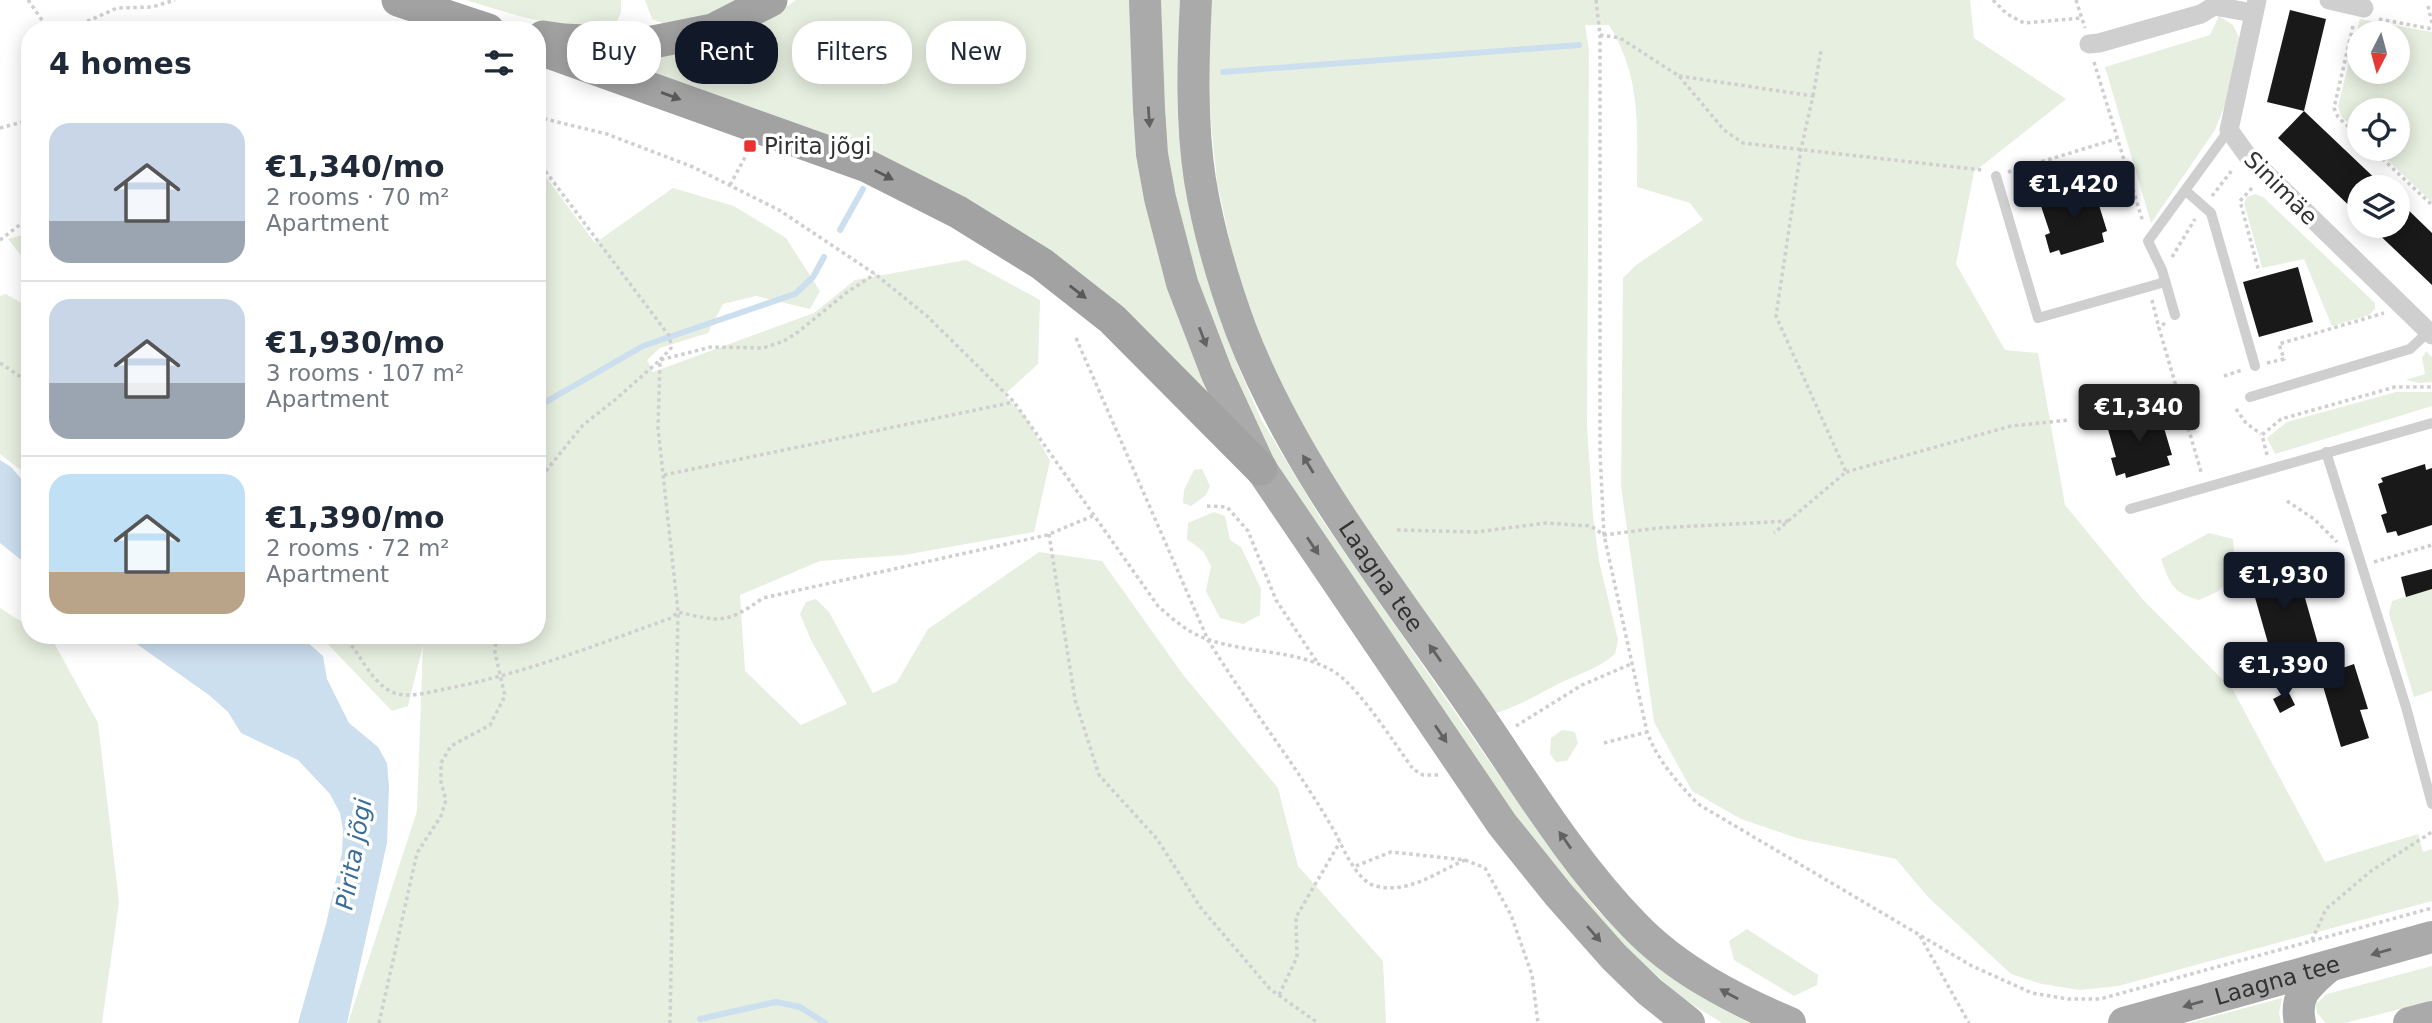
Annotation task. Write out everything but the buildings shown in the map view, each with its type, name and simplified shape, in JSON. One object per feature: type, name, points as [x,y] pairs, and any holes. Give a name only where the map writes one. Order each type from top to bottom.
[{"type":"highway","points":[[398,0],[463,21]]},
{"type":"highway","points":[[546,37],[643,44],[713,30],[771,0]]},
{"type":"highway","points":[[546,51],[867,166],[958,212],[1042,264],[1112,319],[1261,469]]},
{"type":"main road","name":"Laagna tee","points":[[1145,0],[1152,154],[1160,198],[1182,283],[1217,374],[1261,469],[1502,824],[1559,895],[1614,957],[1649,991],[1689,1023]]},
{"type":"main road","name":"Laagna tee","points":[[1196,0],[1193,50],[1194,119],[1200,180],[1241,329],[1292,437],[1332,504],[1585,870],[1635,927],[1693,975],[1790,1023]]},
{"type":"main road","name":"Laagna tee","points":[[2124,1023],[2432,937]]},
{"type":"main road","points":[[2300,1023],[2299,999],[2307,986],[2329,966]]},
{"type":"main road","points":[[2409,1023],[2432,1017]]},
{"type":"street","points":[[2329,0],[2359,10]]},
{"type":"street","points":[[2089,44],[2201,14],[2214,6],[2255,7]]},
{"type":"street","name":"Sinimäe","points":[[2255,7],[2229,130],[2247,155],[2430,333]]},
{"type":"lane","points":[[2175,315],[2148,241],[2229,130]]},
{"type":"lane","points":[[2000,174],[2038,318],[2165,282]]},
{"type":"lane","points":[[2186,191],[2211,213],[2255,366]]},
{"type":"lane","points":[[2250,397],[2410,349],[2430,333]]},
{"type":"lane","points":[[2130,509],[2432,423]]},
{"type":"lane","points":[[2326,452],[2406,707],[2432,804]]},
{"type":"path","points":[[28,0],[43,21]]},
{"type":"path","points":[[88,21],[117,8],[152,7],[175,0]]},
{"type":"path","points":[[1596,0],[1600,35],[1600,452],[1604,535],[1647,732],[1671,776],[1698,804],[1972,966],[2032,993],[2067,999],[2100,999],[2432,908]]},
{"type":"path","points":[[1993,0],[2007,14],[2024,23],[2082,18]]},
{"type":"path","points":[[2076,0],[2148,241]]},
{"type":"path","points":[[2428,6],[2432,23]]},
{"type":"path","points":[[2347,125],[2338,117],[2334,108],[2359,10],[2432,29]]},
{"type":"path","points":[[1600,35],[1620,38],[1679,76],[1724,130],[1743,143],[2000,174],[2116,139]]},
{"type":"path","points":[[1821,51],[1801,149],[1776,316],[1846,472]]},
{"type":"path","points":[[1679,76],[1813,96]]},
{"type":"path","points":[[546,119],[607,134],[693,167],[779,210],[875,274],[927,316],[1014,402],[1158,606],[1178,624],[1208,640],[1318,664],[1338,674],[1351,687],[1413,769],[1430,777],[1449,770]]},
{"type":"path","points":[[0,128],[21,122]]},
{"type":"path","points":[[730,185],[750,146]]},
{"type":"path","points":[[2385,161],[2432,205]]},
{"type":"path","points":[[546,172],[670,337],[671,348],[617,399],[583,425],[546,471]]},
{"type":"path","points":[[2256,184],[2239,201],[2259,272]]},
{"type":"path","points":[[0,240],[21,224]]},
{"type":"path","points":[[660,360],[711,347],[763,348],[784,341],[799,332],[846,292],[875,274]]},
{"type":"path","points":[[2148,286],[2205,488]]},
{"type":"path","points":[[2224,376],[2284,359],[2280,344],[2389,312]]},
{"type":"path","points":[[2159,328],[2175,315]]},
{"type":"path","points":[[1076,338],[1208,640],[1229,675],[1318,802],[1353,867],[1372,885],[1394,888],[1415,885],[1465,860]]},
{"type":"path","points":[[660,360],[658,428],[678,612],[670,1023]]},
{"type":"path","points":[[0,363],[21,377]]},
{"type":"path","points":[[2262,435],[2281,419],[2405,386],[2432,387]]},
{"type":"path","points":[[664,475],[1014,402]]},
{"type":"path","points":[[2236,409],[2246,423],[2262,435],[2271,468]]},
{"type":"path","points":[[1774,533],[1846,472],[2011,426],[2068,420]]},
{"type":"path","points":[[2287,501],[2314,519],[2361,566],[2432,545]]},
{"type":"path","points":[[1207,506],[1227,507],[1248,531],[1276,600],[1318,664]]},
{"type":"path","points":[[678,612],[715,621],[737,617],[763,598],[1049,534],[1095,515]]},
{"type":"path","points":[[1396,530],[1476,532],[1546,523],[1591,526],[1604,535],[1658,528],[1789,521]]},
{"type":"path","points":[[1049,534],[1075,700],[1099,775],[1157,839],[1201,908],[1270,989],[1318,1023]]},
{"type":"path","points":[[353,644],[373,676],[392,692],[415,695],[549,664],[671,618],[678,612]]},
{"type":"path","points":[[379,1023],[418,853],[441,816],[446,800],[441,782],[441,763],[451,746],[490,725],[505,696],[495,653],[496,644]]},
{"type":"path","points":[[1514,727],[1582,685],[1631,664]]},
{"type":"path","points":[[1604,743],[1647,732]]},
{"type":"path","points":[[2312,940],[2326,909],[2371,871],[2432,832]]},
{"type":"path","points":[[1279,995],[1297,957],[1296,917],[1340,842]]},
{"type":"path","points":[[1353,867],[1391,852],[1465,860],[1485,868],[1511,915],[1532,975],[1538,1023]]},
{"type":"path","points":[[1920,935],[1969,1023]]},
{"type":"green space","points":[[466,0],[621,0],[621,13],[617,21],[567,21],[567,25],[540,21]]},
{"type":"green space","points":[[645,0],[744,0],[697,20],[675,21],[675,24],[668,25],[652,19]]},
{"type":"green space","points":[[796,0],[1132,0],[1219,409],[1059,262],[656,84],[661,84],[661,40],[675,37],[675,84],[778,84],[778,21],[754,21],[769,18]]},
{"type":"green space","points":[[1154,0],[1180,0],[1178,97],[1184,167],[1215,302],[1261,419],[1320,517],[1548,846],[1597,910],[1640,951],[1703,998],[1749,1023],[1722,1023],[1685,1000],[1596,923],[1547,864],[1290,488],[1227,378],[1160,155]]},
{"type":"green space","points":[[1210,0],[1970,0],[1974,38],[2066,99],[1974,172],[1956,264],[2005,350],[2038,353],[2065,505],[2145,602],[2233,690],[2325,862],[2418,834],[2423,852],[2432,849],[2432,901],[2118,986],[2080,990],[2042,984],[2011,974],[1928,897],[1896,859],[1800,839],[1741,819],[1692,791],[1654,722],[1621,486],[1623,278],[1636,265],[1703,220],[1690,203],[1637,187],[1637,123],[1632,84],[1620,45],[1609,25],[1585,25],[1589,51],[1587,426],[1599,561],[1618,640],[1615,654],[1602,663],[1493,714],[1362,527],[1288,405],[1257,333],[1234,260],[1217,182],[1207,84]]},
{"type":"green space","points":[[2219,16],[2233,25],[2239,38],[2226,102],[2215,130],[2151,223],[2105,67],[2210,35]]},
{"type":"green space","points":[[2410,28],[2432,32],[2432,202],[2410,181],[2410,175],[2403,175],[2389,161],[2410,161],[2410,98],[2347,98],[2347,122],[2341,116],[2338,106],[2347,70],[2347,84],[2410,84]]},
{"type":"green space","points":[[546,177],[595,243],[673,188],[734,206],[786,238],[820,291],[810,309],[756,296],[723,304],[708,333],[660,348],[647,360],[653,372],[814,313],[855,280],[966,260],[1040,300],[1038,364],[1004,395],[1026,417],[1050,461],[1034,532],[904,555],[820,561],[740,595],[745,671],[801,725],[847,704],[811,640],[800,614],[806,602],[816,599],[829,612],[873,693],[897,682],[928,629],[1039,552],[1102,561],[1184,676],[1278,788],[1298,866],[1383,961],[1386,1023],[348,1023],[417,811],[423,645],[408,706],[392,711],[328,644],[546,644]]},
{"type":"green space","points":[[2255,194],[2263,197],[2375,303],[2375,309],[2369,315],[2332,326],[2304,259],[2262,268],[2244,203],[2247,197]]},
{"type":"green space","points":[[21,235],[21,256],[8,239]]},
{"type":"green space","points":[[6,294],[21,303],[21,470],[0,454],[0,296]]},
{"type":"green space","points":[[2426,351],[2432,357],[2432,382],[2406,380],[2425,374],[2422,358]]},
{"type":"green space","points":[[2396,392],[2432,392],[2432,406],[2275,454],[2267,438],[2287,422]]},
{"type":"green space","points":[[1202,469],[1210,486],[1206,495],[1191,506],[1183,503],[1184,490],[1194,470]]},
{"type":"green space","points":[[1214,512],[1225,516],[1230,540],[1241,547],[1261,589],[1260,615],[1243,624],[1220,618],[1206,591],[1211,566],[1203,551],[1187,539],[1188,523]]},
{"type":"green space","points":[[2209,533],[2233,539],[2236,575],[2217,592],[2199,600],[2178,591],[2167,575],[2161,559]]},
{"type":"green space","points":[[2432,589],[2432,691],[2414,697],[2389,614],[2392,601]]},
{"type":"green space","points":[[0,608],[21,621],[21,644],[55,644],[98,723],[119,902],[102,1023],[0,1023]]},
{"type":"green space","points":[[1562,730],[1575,732],[1578,743],[1567,761],[1556,762],[1550,754],[1551,738]]},
{"type":"green space","points":[[1747,929],[1818,975],[1817,985],[1794,996],[1734,960],[1729,941]]},
{"type":"green space","points":[[2432,966],[2432,1001],[2345,1023],[2326,1023],[2317,1013],[2316,1004],[2327,994]]},
{"type":"green space","points":[[2282,998],[2279,1013],[2281,1023],[2189,1023]]},
{"type":"water","points":[[0,460],[21,479],[21,560],[0,543]]},
{"type":"water","points":[[137,644],[309,644],[323,656],[327,679],[349,723],[378,747],[387,763],[387,843],[347,1023],[298,1023],[326,924],[342,853],[343,830],[340,813],[330,794],[298,760],[241,733],[228,712],[209,695]]},
{"type":"waterway","points":[[1223,72],[1579,45]]},
{"type":"waterway","points":[[840,230],[863,189]]},
{"type":"waterway","points":[[546,402],[643,346],[795,294],[813,277],[824,257]]},
{"type":"waterway","points":[[700,1019],[776,1002],[800,1007],[825,1023]]},
{"type":"place","name":"Pirita jõgi","points":[[750,146]]}]
